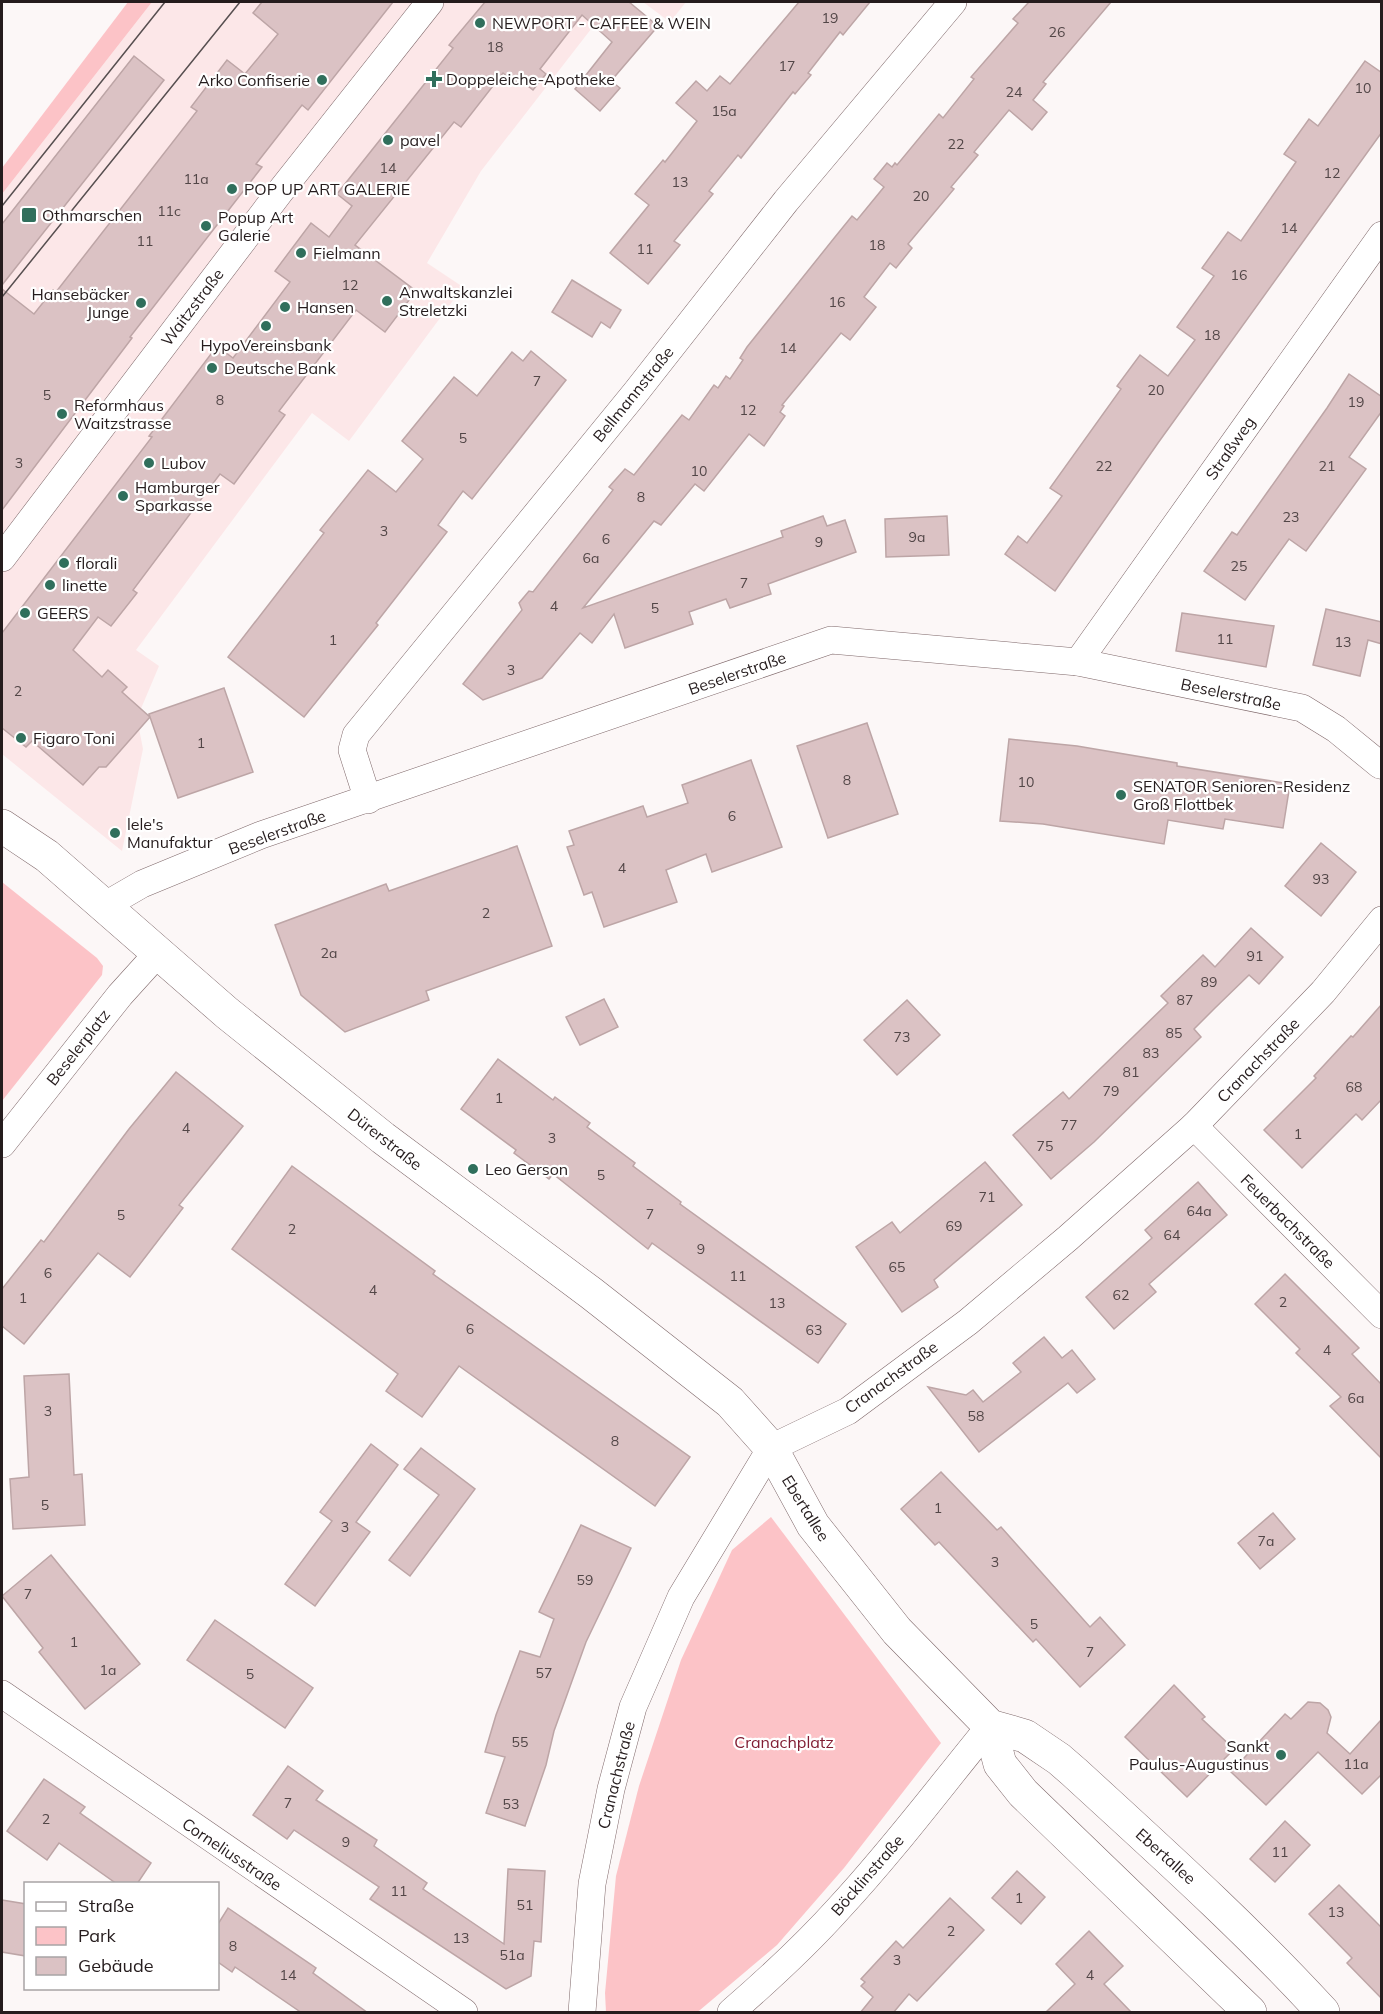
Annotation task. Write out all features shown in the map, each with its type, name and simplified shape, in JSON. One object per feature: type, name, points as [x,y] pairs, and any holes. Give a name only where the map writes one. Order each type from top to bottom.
[{"type":"main road","name":"Dürerstraße","points":[[2,826],[47,856],[227,1013],[383,1138],[591,1293],[730,1402],[771,1448]]},
{"type":"main road","name":"Ebertallee","points":[[771,1448],[813,1526],[897,1631],[990,1726],[1000,1764],[1023,1793],[1250,2013]]},
{"type":"main road","name":"Ebertallee","points":[[990,1726],[1025,1736],[1059,1759],[1197,1885],[1292,1978],[1323,2013]]},
{"type":"street","name":"Waitzstraße","points":[[2,558],[279,193],[430,2]]},
{"type":"street","name":"Bellmannstraße","points":[[368,800],[352,750],[356,735],[636,392],[786,201],[953,2]]},
{"type":"street","name":"Straßweg","points":[[1078,662],[1382,235]]},
{"type":"street","name":"Beselerstraße","points":[[104,906],[142,884],[261,835],[831,640],[1078,662],[1302,708],[1336,729],[1381,765]]},
{"type":"street","name":"Cranachstraße","points":[[582,2013],[592,1884],[611,1788],[633,1707],[681,1597],[771,1448],[848,1411],[968,1322],[1068,1238],[1194,1126],[1323,992],[1382,920]]},
{"type":"street","name":"Beselerplatz","points":[[2,1144],[120,995],[158,953]]},
{"type":"street","name":"Feuerbachstraße","points":[[1194,1126],[1382,1315]]},
{"type":"street","name":"Corneliusstraße","points":[[2,1694],[464,2013]]},
{"type":"street","name":"Böcklinstraße","points":[[731,2013],[776,1973],[840,1908],[990,1726]]},
{"type":"shaded area","points":[[152,2],[612,2],[481,171],[427,263],[463,287],[349,441],[312,413],[136,650],[159,666],[137,718],[143,749],[122,851],[2,754],[2,194]]},
{"type":"shaded area","points":[[643,2],[686,2],[670,22]]},
{"type":"green space","points":[[128,2],[152,2],[2,194],[2,168]]},
{"type":"green space","points":[[2,882],[97,958],[103,966],[102,975],[2,1101]]},
{"type":"green space","name":"Cranachplatz","points":[[771,1517],[941,1743],[844,1868],[777,1945],[700,2010],[697,2012],[606,2012],[605,1993],[616,1876],[639,1786],[681,1660],[732,1550]]},
{"type":"building","points":[[262,2],[393,2],[308,110],[302,105],[256,164],[262,167],[130,337],[132,338],[2,510],[2,289],[34,314],[53,290],[56,292],[197,111],[191,107],[227,60],[245,74],[278,34],[253,13]]},
{"type":"building","points":[[485,2],[629,2],[658,26],[611,81],[620,88],[600,111],[575,89],[612,42],[582,15],[540,69],[546,74],[533,90],[519,79],[515,83],[503,73],[461,127],[454,122],[355,245],[416,291],[385,332],[356,310],[279,411],[285,415],[234,484],[220,474],[133,590],[137,593],[111,626],[98,617],[73,650],[102,677],[108,670],[127,687],[122,692],[150,717],[106,767],[99,767],[83,785],[32,741],[26,747],[2,728],[2,633],[152,437],[149,436],[217,346],[233,358],[290,282],[275,271],[311,223],[329,237],[352,206],[337,194],[453,48],[449,45]]},
{"type":"building","points":[[799,2],[870,2],[843,35],[840,32],[808,73],[811,75],[795,94],[793,92],[741,158],[738,155],[709,191],[713,194],[674,241],[680,245],[648,284],[610,253],[649,205],[635,194],[663,160],[665,162],[697,121],[676,103],[696,81],[707,91],[720,76],[730,84]]},
{"type":"building","points":[[1029,2],[1111,2],[1043,82],[1046,84],[1033,100],[1047,112],[1032,130],[1009,110],[974,152],[978,155],[951,187],[954,189],[908,244],[912,248],[896,268],[890,263],[864,297],[876,307],[850,340],[841,333],[782,405],[784,406],[780,412],[785,416],[764,446],[749,434],[704,491],[695,484],[661,525],[654,521],[583,608],[783,537],[781,531],[823,516],[827,526],[845,520],[856,552],[768,584],[771,594],[730,608],[726,599],[689,612],[693,624],[625,648],[614,614],[592,643],[580,633],[542,678],[483,700],[463,684],[522,610],[519,603],[529,591],[533,592],[613,490],[609,487],[625,469],[634,475],[682,415],[689,420],[714,385],[718,388],[726,376],[730,379],[743,360],[740,358],[747,347],[835,237],[852,216],[857,220],[884,187],[874,179],[887,163],[892,167],[895,163],[897,165],[939,114],[943,118],[974,79],[971,77],[1018,23],[1013,19]]},
{"type":"building","points":[[134,56],[164,80],[2,285],[2,224]]},
{"type":"building","points":[[1365,61],[1382,73],[1382,132],[1158,443],[1055,591],[1005,554],[1018,536],[1027,543],[1062,496],[1050,488],[1121,389],[1117,386],[1140,355],[1168,376],[1195,340],[1177,327],[1214,276],[1202,268],[1228,232],[1241,241],[1296,162],[1284,154],[1309,119],[1318,126]]},
{"type":"building","points":[[572,280],[621,310],[610,328],[601,322],[592,337],[552,312]]},
{"type":"building","points":[[531,351],[566,380],[472,499],[463,491],[438,525],[447,532],[376,623],[378,625],[304,717],[228,657],[324,533],[320,530],[368,470],[396,492],[423,459],[402,441],[454,377],[477,396],[512,352],[523,361]]},
{"type":"building","points":[[1349,374],[1382,397],[1382,411],[1349,457],[1366,469],[1306,551],[1289,539],[1245,600],[1204,571],[1232,532],[1237,535]]},
{"type":"building","points":[[947,516],[949,555],[886,557],[885,519]]},
{"type":"building","points":[[1326,609],[1382,622],[1382,644],[1368,640],[1360,676],[1313,665]]},
{"type":"building","points":[[1182,613],[1274,626],[1266,667],[1176,651]]},
{"type":"building","points":[[224,688],[253,772],[178,798],[149,714]]},
{"type":"building","points":[[867,723],[898,814],[828,838],[797,746]]},
{"type":"building","points":[[1009,739],[1077,746],[1177,763],[1177,766],[1290,784],[1283,828],[1225,819],[1223,829],[1168,820],[1164,844],[1043,824],[1000,821]]},
{"type":"building","points":[[751,760],[782,847],[712,872],[706,854],[666,870],[677,902],[604,927],[592,892],[584,895],[567,847],[574,845],[569,831],[643,806],[647,817],[688,803],[682,785]]},
{"type":"building","points":[[1321,843],[1356,872],[1321,916],[1285,886]]},
{"type":"building","points":[[517,846],[552,946],[426,991],[429,1000],[345,1032],[301,995],[275,925],[386,884],[389,891]]},
{"type":"building","points":[[1251,928],[1283,957],[1259,984],[1249,975],[1194,1029],[1201,1037],[1094,1142],[1051,1179],[1013,1135],[1063,1092],[1069,1099],[1168,1003],[1161,996],[1203,955],[1215,967]]},
{"type":"building","points":[[604,999],[618,1027],[580,1045],[566,1017]]},
{"type":"building","points":[[907,1000],[940,1035],[897,1075],[864,1040]]},
{"type":"building","points":[[1382,1004],[1382,1099],[1362,1120],[1356,1114],[1302,1168],[1264,1130],[1316,1078],[1314,1076]]},
{"type":"building","points":[[498,1059],[553,1100],[555,1097],[590,1123],[587,1127],[635,1163],[633,1166],[681,1202],[680,1204],[846,1324],[818,1363],[652,1243],[648,1249],[553,1174],[549,1179],[514,1153],[516,1150],[461,1109]]},
{"type":"building","points":[[176,1072],[243,1126],[179,1205],[183,1208],[130,1277],[98,1253],[24,1344],[2,1326],[2,1289],[41,1240],[44,1242],[129,1129]]},
{"type":"building","points":[[985,1162],[1022,1205],[934,1280],[938,1287],[902,1312],[856,1247],[892,1222],[900,1233]]},
{"type":"building","points":[[292,1166],[435,1271],[433,1274],[690,1457],[655,1506],[459,1366],[422,1417],[386,1391],[398,1374],[232,1249]]},
{"type":"building","points":[[1198,1182],[1227,1215],[1149,1284],[1156,1292],[1114,1329],[1086,1297],[1152,1238],[1145,1230]]},
{"type":"building","points":[[1285,1274],[1359,1348],[1352,1354],[1382,1385],[1382,1459],[1330,1406],[1341,1397],[1296,1353],[1300,1349],[1255,1304]]},
{"type":"building","points":[[1044,1337],[1062,1358],[1072,1350],[1095,1379],[1077,1393],[1068,1383],[979,1452],[928,1387],[966,1395],[973,1390],[983,1402],[1021,1372],[1013,1363]]},
{"type":"building","points":[[69,1374],[74,1475],[82,1474],[85,1525],[13,1529],[10,1479],[29,1477],[24,1376]]},
{"type":"building","points":[[371,1444],[398,1465],[356,1522],[370,1532],[315,1606],[285,1584],[332,1521],[320,1512]]},
{"type":"building","points":[[421,1448],[475,1489],[410,1576],[389,1560],[439,1495],[404,1469]]},
{"type":"building","points":[[941,1472],[997,1530],[1001,1527],[1090,1627],[1100,1617],[1125,1645],[1080,1687],[1036,1639],[1033,1642],[939,1542],[935,1545],[901,1509]]},
{"type":"building","points":[[1273,1513],[1295,1539],[1260,1569],[1238,1543]]},
{"type":"building","points":[[581,1525],[631,1548],[586,1642],[554,1731],[546,1765],[525,1826],[486,1813],[505,1757],[485,1752],[520,1651],[540,1657],[554,1619],[539,1612]]},
{"type":"building","points":[[51,1555],[140,1664],[85,1709],[39,1652],[43,1648],[2,1596]]},
{"type":"building","points":[[215,1620],[313,1688],[285,1728],[187,1660]]},
{"type":"building","points":[[1174,1685],[1205,1717],[1202,1719],[1234,1749],[1187,1797],[1125,1737]]},
{"type":"building","name":"Sankt Paulus-Augustinus","points":[[1308,1702],[1320,1703],[1328,1710],[1331,1717],[1327,1733],[1350,1754],[1382,1719],[1382,1774],[1362,1794],[1318,1752],[1266,1805],[1231,1772],[1285,1714],[1291,1719]]},
{"type":"building","points":[[288,1766],[323,1791],[316,1800],[377,1840],[374,1846],[427,1883],[423,1889],[504,1944],[508,1869],[545,1871],[541,1942],[534,1941],[531,1976],[506,1989],[370,1899],[379,1887],[294,1830],[287,1839],[253,1815]]},
{"type":"building","points":[[44,1779],[85,1807],[80,1813],[151,1863],[138,1882],[114,1882],[59,1843],[47,1860],[7,1831]]},
{"type":"building","points":[[1285,1821],[1310,1845],[1275,1882],[1250,1859]]},
{"type":"building","points":[[1017,1871],[1045,1897],[1021,1924],[992,1898]]},
{"type":"building","points":[[1339,1885],[1382,1928],[1382,1999],[1347,1963],[1352,1958],[1309,1914]]},
{"type":"building","points":[[950,1898],[984,1930],[917,2001],[909,1994],[893,2013],[860,2013],[873,1997],[861,1986],[865,1982],[861,1979],[896,1941],[903,1948]]},
{"type":"building","points":[[2,1900],[24,1904],[24,1956],[2,1952]]},
{"type":"building","points":[[228,1908],[316,1968],[313,1973],[368,2013],[302,2013],[235,1967],[232,1972],[219,1963],[219,1922]]},
{"type":"building","points":[[1089,1931],[1123,1966],[1104,1984],[1132,2013],[1045,2013],[1075,1984],[1056,1964]]},
{"type":"tram line","points":[[2,206],[165,2]]},
{"type":"tram line","points":[[2,297],[240,2]]},
{"type":"place","name":"NEWPORT - CAFFEE & WEIN","points":[[480,23]]},
{"type":"place","name":"Doppeleiche-Apotheke","points":[[434,79]]},
{"type":"place","name":"Arko Confiserie","points":[[322,80]]},
{"type":"place","name":"pavel","points":[[388,140]]},
{"type":"place","name":"POP UP ART GALERIE","points":[[232,189]]},
{"type":"place","name":"Othmarschen","points":[[29,215]]},
{"type":"place","name":"Popup Art Galerie","points":[[206,226]]},
{"type":"place","name":"Fielmann","points":[[301,253]]},
{"type":"place","name":"Anwaltskanzlei Streletzki","points":[[387,301]]},
{"type":"place","name":"Hansebäcker Junge","points":[[141,303]]},
{"type":"place","name":"Hansen","points":[[285,307]]},
{"type":"place","name":"HypoVereinsbank","points":[[266,326]]},
{"type":"place","name":"Deutsche Bank","points":[[212,368]]},
{"type":"place","name":"Reformhaus Waitzstrasse","points":[[62,414]]},
{"type":"place","name":"Lubov","points":[[149,463]]},
{"type":"place","name":"Hamburger Sparkasse","points":[[123,496]]},
{"type":"place","name":"florali","points":[[64,563]]},
{"type":"place","name":"linette","points":[[50,585]]},
{"type":"place","name":"GEERS","points":[[25,613]]},
{"type":"place","name":"Figaro Toni","points":[[21,738]]},
{"type":"place","name":"SENATOR Senioren-Residenz Groß Flottbek","points":[[1121,795]]},
{"type":"place","name":"lele's Manufaktur","points":[[115,833]]},
{"type":"place","name":"Leo Gerson","points":[[473,1169]]},
{"type":"place","name":"Sankt Paulus-Augustinus","points":[[1281,1755]]}]
